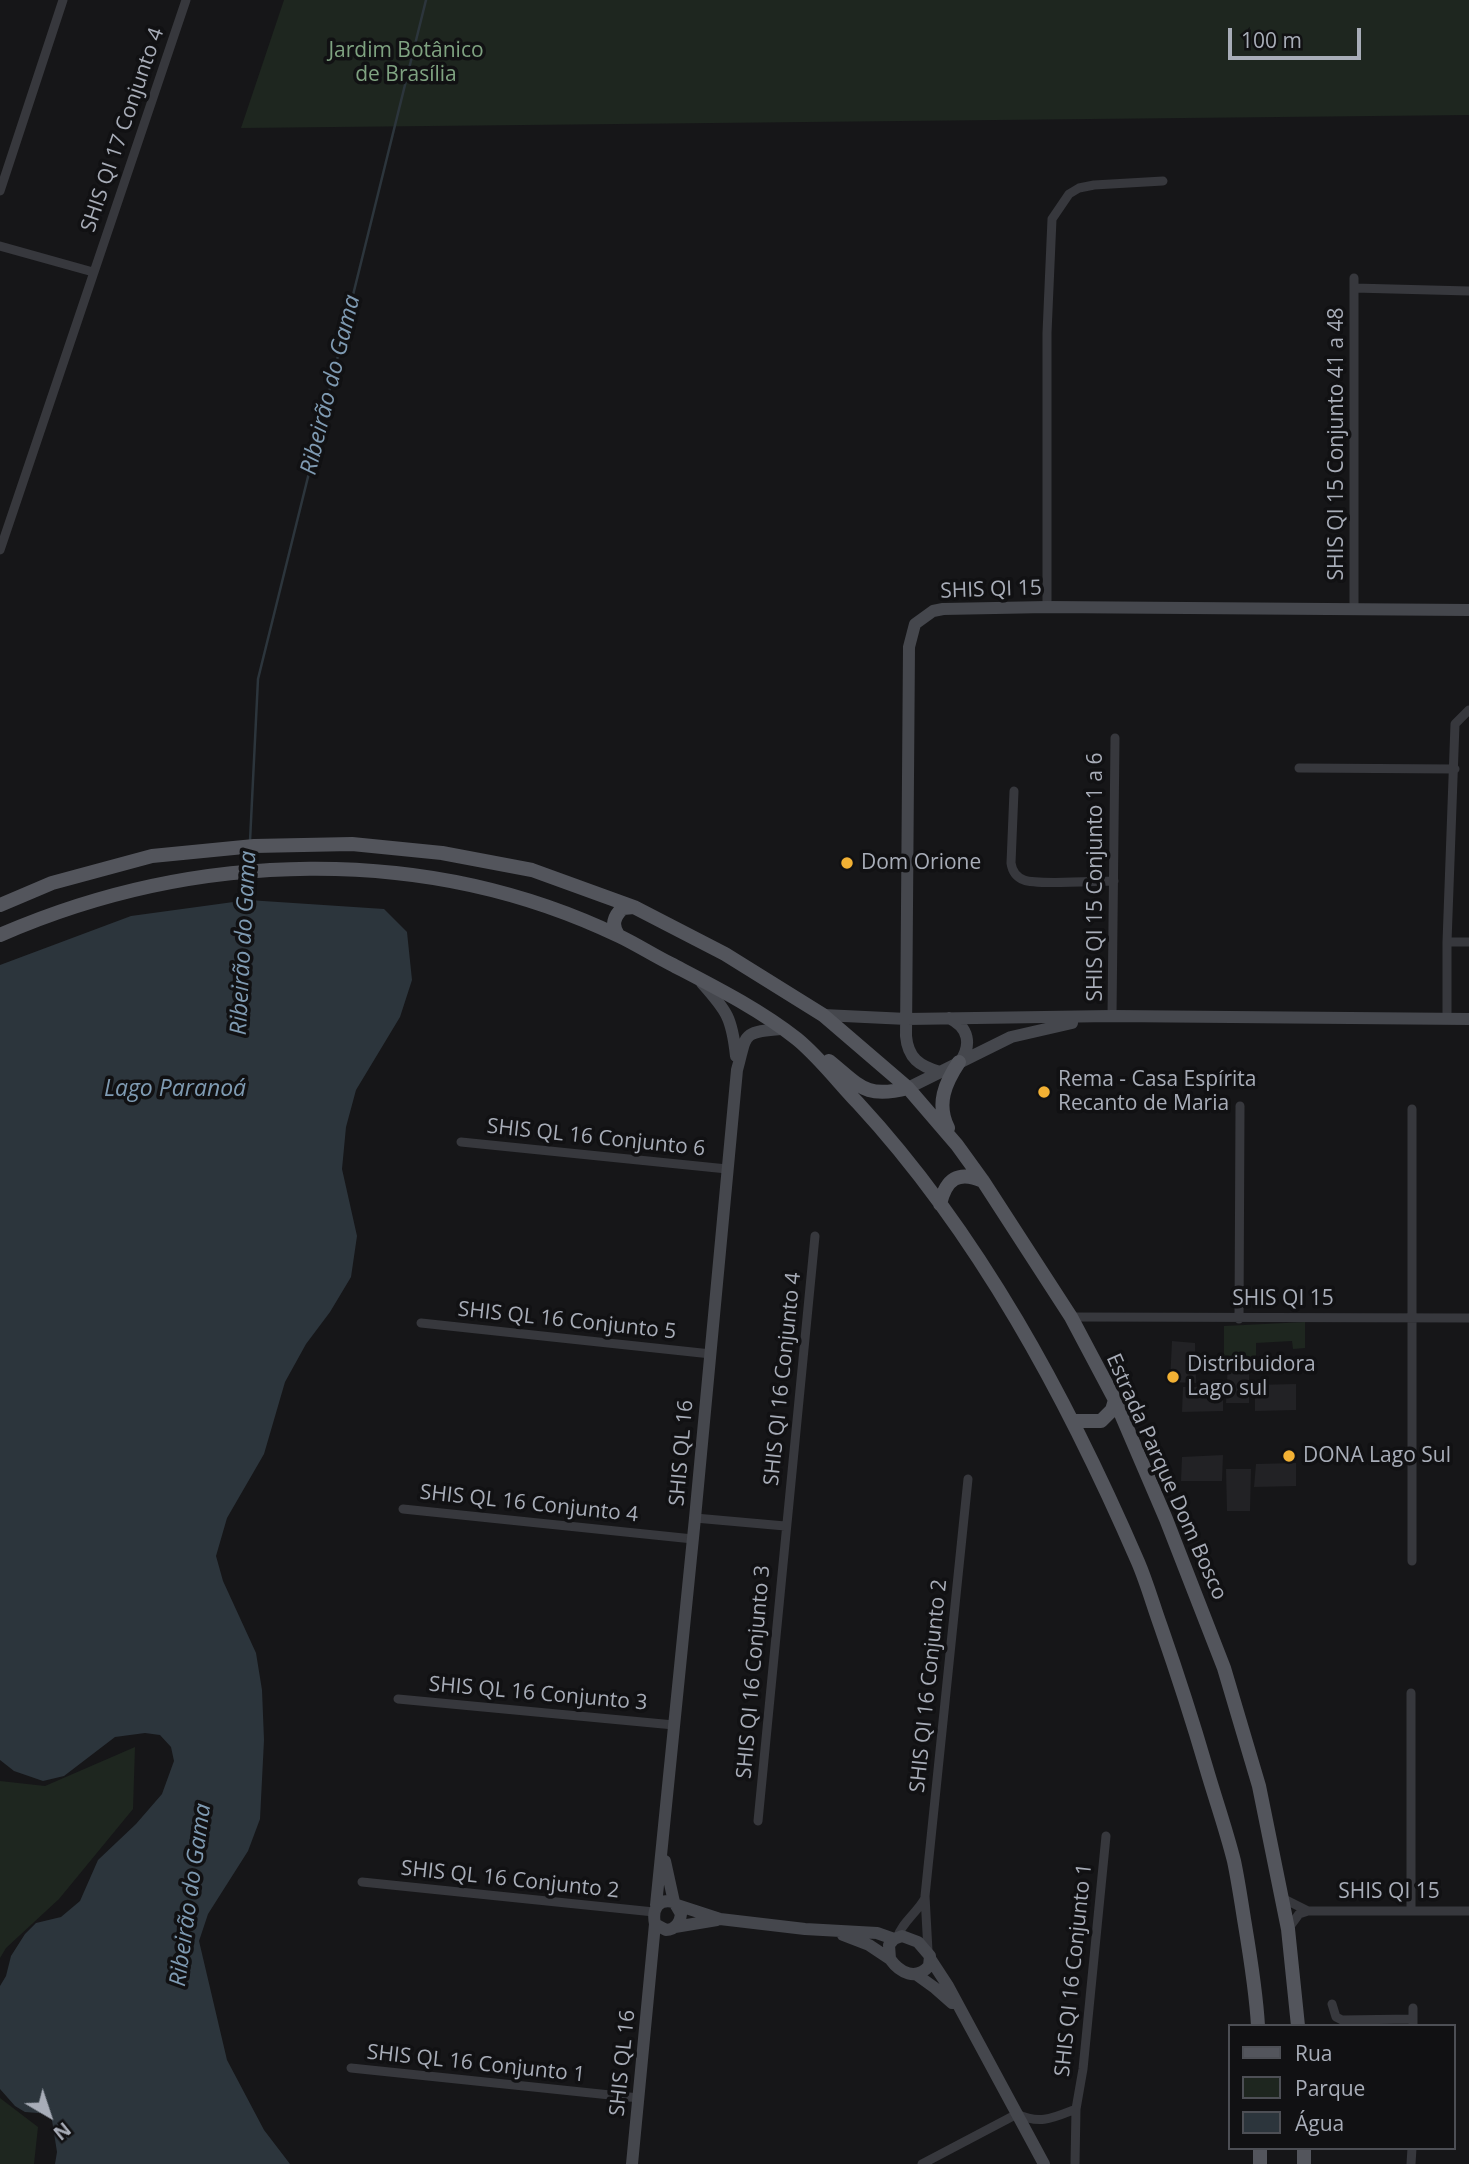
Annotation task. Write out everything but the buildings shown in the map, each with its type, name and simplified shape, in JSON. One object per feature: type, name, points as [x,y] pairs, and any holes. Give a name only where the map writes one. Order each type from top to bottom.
[{"type":"main road","name":"Estrada Parque Dom Bosco","points":[[0,905],[52,883],[152,856],[224,849],[352,844],[442,853],[532,870],[634,907],[725,954],[823,1015],[908,1088],[957,1145],[983,1181],[1071,1317],[1115,1400],[1166,1519],[1224,1668],[1259,1786],[1288,1929],[1298,2024]]},
{"type":"main road","points":[[0,935],[104,897],[156,884],[230,873],[272,869],[389,871],[427,877],[516,898],[558,911],[618,935],[697,978],[799,1040],[861,1088],[891,1092],[908,1088]]},
{"type":"main road","points":[[618,935],[614,929],[615,919],[623,908],[634,907]]},
{"type":"main road","points":[[799,1040],[898,1148],[940,1204],[1003,1297],[1072,1421],[1139,1565],[1191,1715],[1235,1864],[1256,1995],[1258,2024]]},
{"type":"main road","points":[[957,1145],[945,1122],[942,1100],[948,1079],[960,1062]]},
{"type":"main road","points":[[940,1204],[943,1189],[958,1177],[970,1176],[983,1181]]},
{"type":"main road","points":[[1072,1421],[1101,1421],[1112,1410],[1115,1400]]},
{"type":"street","points":[[0,191],[63,0]]},
{"type":"street","name":"SHIS QI 17 Conjunto 4","points":[[0,550],[186,0]]},
{"type":"street","points":[[1047,607],[1047,333],[1052,219],[1069,194],[1094,185],[1163,181]]},
{"type":"street","points":[[0,246],[93,272]]},
{"type":"street","name":"SHIS QI 15 Conjunto 41 a 48","points":[[1354,610],[1354,283],[1469,290]]},
{"type":"street","name":"SHIS QI 15","points":[[907,1019],[909,647],[912,629],[923,616],[943,609],[1047,607],[1469,610]]},
{"type":"street","points":[[1447,1019],[1455,723],[1469,710]]},
{"type":"street","name":"SHIS QI 15 Conjunto 1 a 6","points":[[1107,1016],[1114,881],[1115,738]]},
{"type":"street","points":[[1299,768],[1455,769]]},
{"type":"street","points":[[1014,791],[1011,863],[1012,870],[1018,876],[1033,882],[1114,881]]},
{"type":"street","points":[[1447,942],[1469,942]]},
{"type":"street","name":"SHIS QL 16","points":[[697,978],[721,1004],[731,1020],[737,1070]]},
{"type":"street","points":[[823,1015],[907,1019],[1107,1016],[1469,1019]]},
{"type":"street","points":[[908,1088],[1011,1037],[1107,1016]]},
{"type":"street","points":[[946,1018],[958,1024],[968,1038],[966,1054],[960,1062]]},
{"type":"street","points":[[907,1019],[907,1043],[911,1056],[923,1067],[940,1073]]},
{"type":"street","name":"SHIS QL 16","points":[[632,2164],[737,1070],[745,1038],[757,1032],[781,1029]]},
{"type":"street","points":[[1239,1319],[1240,1106]]},
{"type":"street","points":[[1412,1109],[1412,1561]]},
{"type":"street","name":"SHIS QL 16 Conjunto 6","points":[[461,1142],[727,1169]]},
{"type":"street","name":"SHIS QI 16 Conjunto 4","points":[[785,1526],[815,1236]]},
{"type":"street","name":"SHIS QI 15","points":[[1071,1317],[1469,1318]]},
{"type":"street","points":[[1082,1339],[1089,1325],[1098,1318]]},
{"type":"street","name":"SHIS QL 16 Conjunto 5","points":[[421,1323],[711,1354]]},
{"type":"street","name":"SHIS QI 16 Conjunto 2","points":[[930,1956],[925,1896],[968,1479]]},
{"type":"street","name":"SHIS QL 16 Conjunto 4","points":[[402,1509],[693,1539]]},
{"type":"street","points":[[695,1518],[785,1526]]},
{"type":"street","name":"SHIS QI 16 Conjunto 3","points":[[758,1821],[785,1526]]},
{"type":"street","points":[[1411,1693],[1411,1911]]},
{"type":"street","name":"SHIS QL 16 Conjunto 3","points":[[398,1699],[674,1725]]},
{"type":"street","name":"SHIS QI 16 Conjunto 1","points":[[1075,2164],[1076,2109],[1083,2069],[1106,1836]]},
{"type":"street","name":"SHIS QL 16","points":[[663,1839],[666,1872],[675,1903]]},
{"type":"street","name":"SHIS QL 16 Conjunto 2","points":[[362,1882],[655,1914]]},
{"type":"street","name":"SHIS QI 16 Conjunto 2","points":[[895,1939],[925,1896]]},
{"type":"street","name":"SHIS QI 15","points":[[1282,1898],[1308,1911]]},
{"type":"street","points":[[720,1919],[672,1929],[660,1928],[655,1914],[665,1900],[720,1919],[836,1932],[877,1933],[895,1939]]},
{"type":"street","points":[[672,1929],[680,1918],[675,1903]]},
{"type":"street","name":"SHIS QI 15","points":[[1288,1929],[1299,1914],[1308,1911],[1469,1911]]},
{"type":"street","name":"SHIS QL 16","points":[[651,1966],[672,1929]]},
{"type":"street","points":[[836,1932],[869,1945],[890,1959],[902,1972],[917,1975],[943,1994],[960,2011]]},
{"type":"street","points":[[890,1959],[888,1948],[895,1939],[902,1936],[918,1942],[930,1956],[1044,2164]]},
{"type":"street","points":[[917,1975],[925,1971],[930,1956]]},
{"type":"street","points":[[1332,2004],[1336,2017],[1342,2020],[1413,2022],[1413,2008]]},
{"type":"street","name":"SHIS QL 16 Conjunto 1","points":[[351,2068],[639,2098]]},
{"type":"street","name":"SHIS QI 16 Conjunto 1","points":[[1017,2114],[1031,2120],[1045,2120],[1076,2109]]},
{"type":"street","points":[[922,2164],[1017,2114]]},
{"type":"shaded area","points":[[1172,1341],[1195,1343],[1196,1383],[1170,1382]]},
{"type":"shaded area","points":[[1249,1361],[1249,1403],[1226,1403],[1228,1362]]},
{"type":"shaded area","points":[[1296,1384],[1296,1410],[1255,1411],[1255,1385]]},
{"type":"shaded area","points":[[1183,1387],[1223,1387],[1223,1411],[1182,1412]]},
{"type":"shaded area","points":[[1223,1455],[1222,1481],[1181,1481],[1182,1457]]},
{"type":"shaded area","points":[[1296,1463],[1296,1486],[1254,1487],[1256,1464]]},
{"type":"shaded area","points":[[1226,1469],[1251,1469],[1250,1511],[1227,1511]]},
{"type":"green space","name":"Jardim Botânico de Brasília","points":[[284,0],[1469,0],[1469,115],[241,128]]},
{"type":"green space","points":[[1305,1322],[1305,1348],[1293,1349],[1292,1341],[1256,1343],[1256,1358],[1224,1360],[1224,1326]]},
{"type":"green space","points":[[135,1747],[133,1809],[59,1899],[6,1948],[0,1958],[0,1781],[45,1786]]},
{"type":"green space","points":[[0,2098],[38,2127],[34,2164],[0,2164]]},
{"type":"water","name":"Lago Paranoá","points":[[248,900],[384,909],[407,932],[412,980],[400,1017],[356,1090],[346,1127],[342,1169],[357,1236],[351,1277],[306,1344],[285,1382],[264,1454],[227,1518],[216,1556],[223,1581],[256,1653],[262,1690],[264,1740],[260,1819],[248,1851],[208,1914],[199,1941],[227,2060],[264,2130],[290,2164],[55,2164],[57,2152],[51,2114],[25,2112],[15,2106],[0,2089],[0,1986],[6,1976],[11,1956],[25,1934],[36,1923],[61,1917],[80,1901],[98,1860],[136,1824],[162,1794],[174,1761],[171,1747],[160,1735],[145,1733],[115,1737],[64,1776],[43,1781],[14,1771],[0,1760],[0,965],[131,916]]},
{"type":"waterway","name":"Ribeirão do Gama","points":[[250,841],[258,679],[426,0]]},
{"type":"waterway","name":"Ribeirão do Gama","points":[[249,869],[250,851]]},
{"type":"waterway","name":"Ribeirão do Gama","points":[[248,903],[249,879]]},
{"type":"place","name":"Dom Orione","points":[[847,863]]},
{"type":"place","name":"Rema - Casa Espírita Recanto de Maria","points":[[1044,1092]]},
{"type":"place","name":"Distribuidora Lago sul","points":[[1173,1377]]},
{"type":"place","name":"DONA Lago Sul","points":[[1289,1456]]}]
